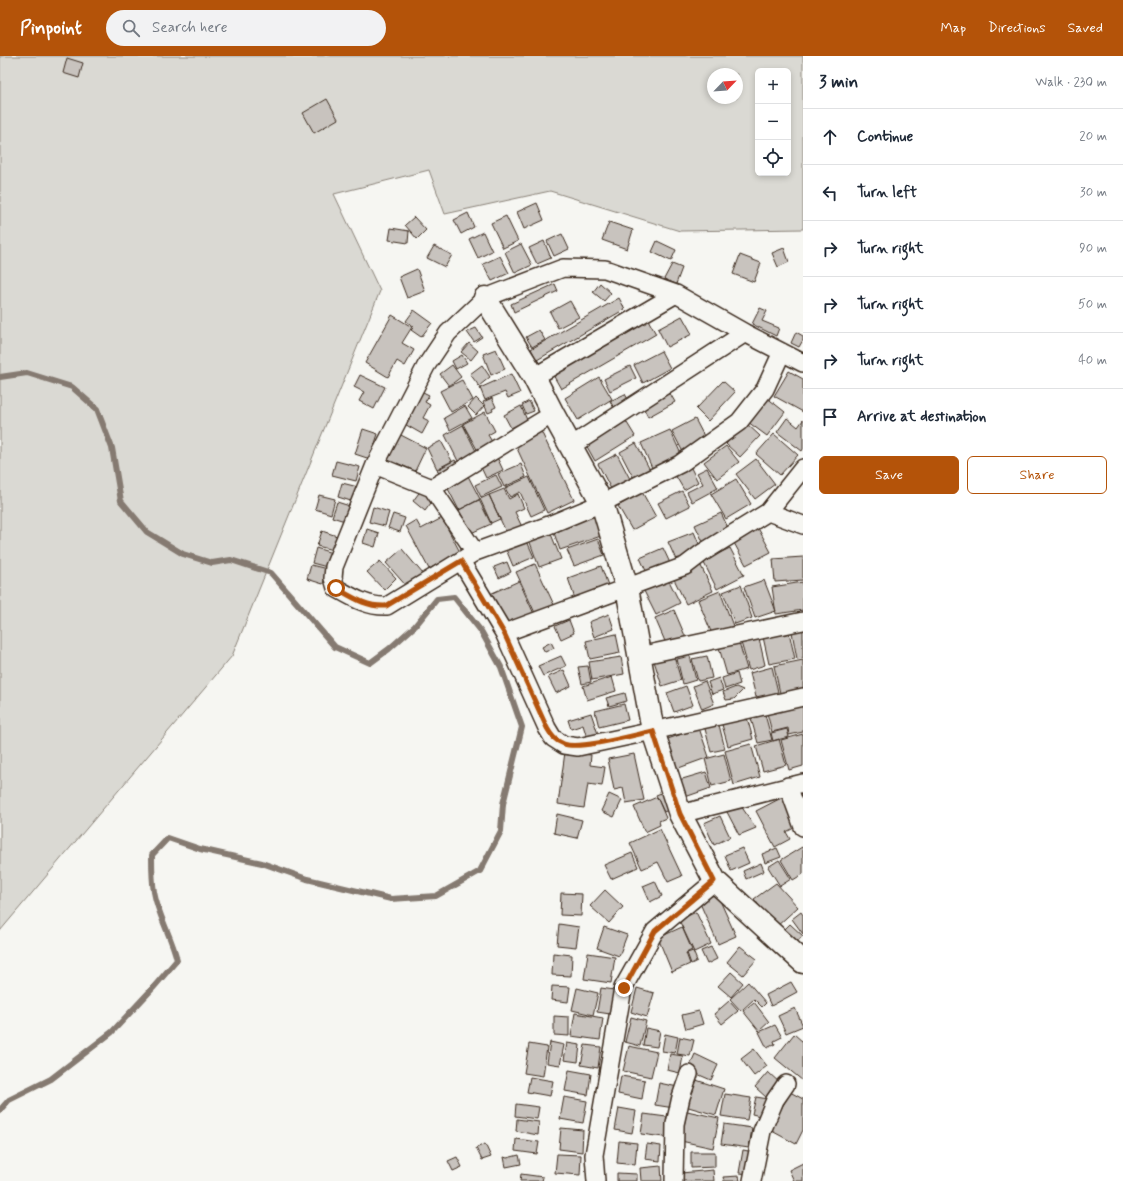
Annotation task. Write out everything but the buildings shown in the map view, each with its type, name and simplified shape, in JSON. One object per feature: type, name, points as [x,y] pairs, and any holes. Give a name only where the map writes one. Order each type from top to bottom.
[{"type":"street","points":[[782,352],[765,389],[739,422],[680,464],[602,503],[549,525],[476,552],[386,606],[377,606],[360,602],[336,588],[333,578],[334,567],[375,465],[426,366],[448,333],[485,298],[563,268],[605,268],[676,294],[744,333],[782,352],[803,363]]},
{"type":"street","points":[[534,377],[676,294]]},
{"type":"street","points":[[485,298],[534,377],[602,503],[627,588],[653,731],[680,814],[714,881],[803,962]]},
{"type":"street","points":[[571,446],[744,333]]},
{"type":"street","points":[[432,488],[553,414]]},
{"type":"street","points":[[375,465],[432,488],[476,552]]},
{"type":"street","points":[[504,633],[686,566],[702,553],[768,512],[803,468]]},
{"type":"street","points":[[768,512],[803,525]]},
{"type":"street","points":[[461,561],[504,633],[547,728],[553,738],[564,744],[578,747],[803,697]]},
{"type":"street","points":[[639,656],[803,621]]},
{"type":"street","points":[[680,814],[796,785],[803,827]]},
{"type":"street","points":[[596,1181],[594,1155],[624,988],[655,931],[714,881]]},
{"type":"street","points":[[674,1181],[675,1124],[681,1097],[689,1074]]},
{"type":"street","points":[[752,1181],[762,1131],[775,1100],[786,1084]]},
{"type":"shaded area","points":[[0,56],[803,56],[803,229],[680,231],[550,191],[445,214],[429,170],[334,194],[380,291],[232,656],[0,931]]},
{"type":"waterway","points":[[0,377],[27,373],[72,387],[97,409],[112,448],[121,501],[147,532],[183,554],[212,563],[231,560],[271,573],[335,647],[370,663],[389,649],[415,626],[437,599],[454,597],[481,631],[501,667],[522,727],[503,804],[501,831],[480,871],[436,896],[391,899],[307,879],[262,863],[200,849],[168,838],[152,855],[152,878],[156,901],[177,960],[112,1032],[51,1079],[9,1100],[0,1110]]},
{"type":"route","points":[[336,588],[360,602],[377,606],[386,606],[461,561],[504,633],[547,728],[553,738],[564,744],[578,747],[653,731],[680,814],[714,881],[655,931],[624,988]]}]
